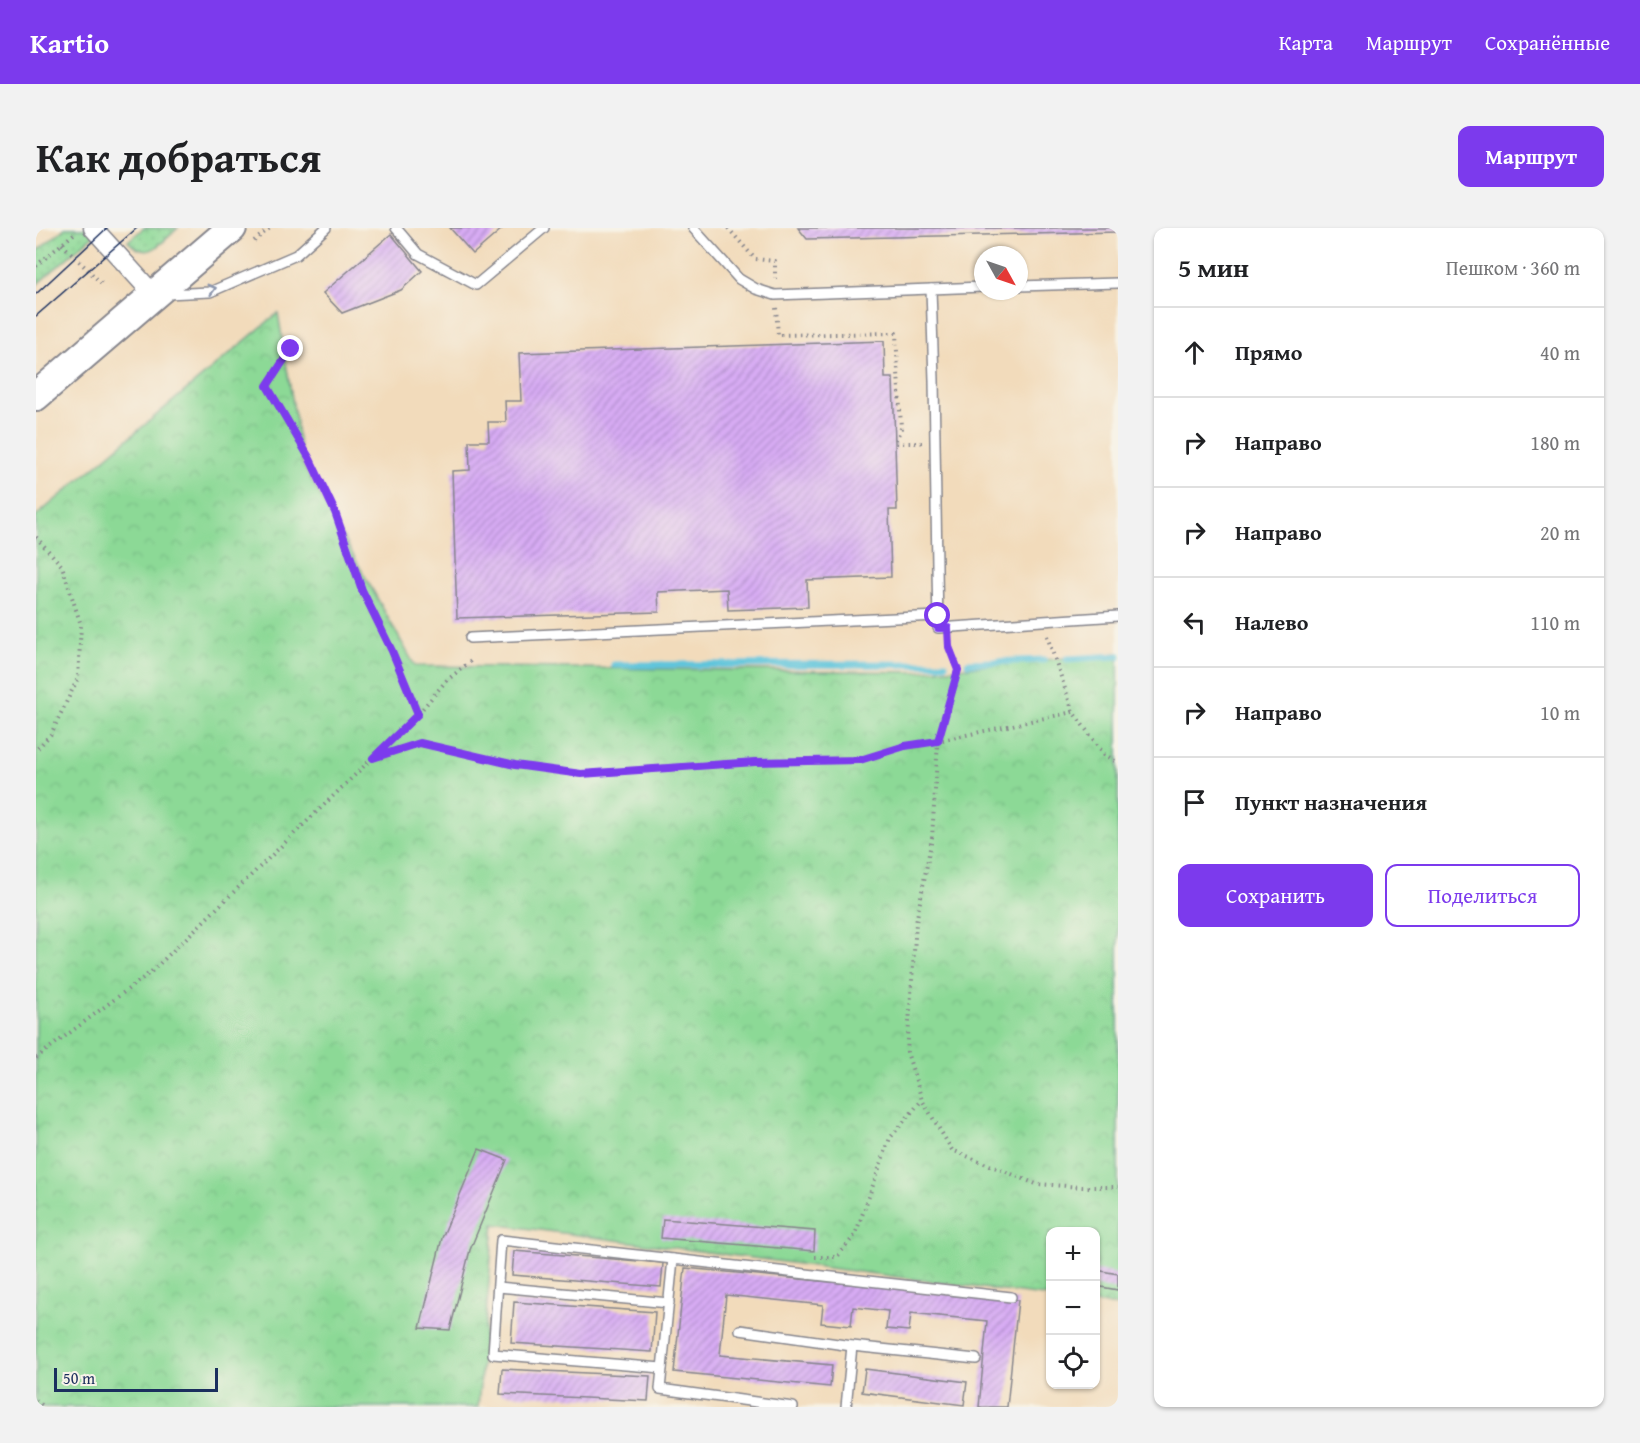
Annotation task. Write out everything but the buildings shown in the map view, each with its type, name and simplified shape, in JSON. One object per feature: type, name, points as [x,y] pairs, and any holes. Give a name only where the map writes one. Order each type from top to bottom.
[{"type":"main road","points":[[36,396],[232,228]]},
{"type":"street","points":[[93,228],[154,295]]},
{"type":"lane","points":[[154,295],[210,292],[296,255],[326,228]]},
{"type":"lane","points":[[396,228],[418,254],[476,285],[544,228]]},
{"type":"lane","points":[[693,228],[739,279],[756,289],[775,295],[974,287]]},
{"type":"lane","points":[[1028,286],[1118,283]]},
{"type":"lane","points":[[931,289],[938,628],[1118,616]]},
{"type":"lane","points":[[470,638],[938,616]]},
{"type":"lane","points":[[662,1368],[493,1354],[501,1240],[1011,1297]]},
{"type":"lane","points":[[673,1259],[660,1389],[793,1407]]},
{"type":"lane","points":[[498,1287],[669,1303]]},
{"type":"lane","points":[[740,1330],[852,1346],[976,1359]]},
{"type":"lane","points":[[846,1407],[852,1346]]},
{"type":"path","points":[[36,266],[81,228]]},
{"type":"path","points":[[728,228],[754,259],[775,261],[778,335],[896,333],[901,428],[895,443],[935,443]]},
{"type":"path","points":[[63,244],[104,286]]},
{"type":"path","points":[[291,349],[267,386],[310,459],[335,512],[362,590],[392,651],[418,714]]},
{"type":"path","points":[[36,537],[62,566],[81,625],[78,678],[51,734],[36,750]]},
{"type":"path","points":[[1042,621],[1073,711],[1104,754],[1118,763]]},
{"type":"path","points":[[948,628],[949,647],[958,670],[938,741],[932,838],[916,923],[907,1052],[922,1100],[952,1150],[1036,1184],[1118,1187]]},
{"type":"path","points":[[36,1058],[151,972],[418,714],[446,681],[471,661]]},
{"type":"path","points":[[373,758],[420,743],[515,765],[581,774],[755,762],[860,760],[905,746],[938,741],[1073,711]]},
{"type":"path","points":[[815,1257],[837,1257],[855,1235],[891,1138],[922,1100]]},
{"type":"path","points":[[36,1400],[44,1407]]},
{"type":"green space","points":[[65,228],[102,228],[36,285],[36,252]]},
{"type":"green space","points":[[144,228],[178,228],[160,245],[148,251],[135,247],[128,241]]},
{"type":"green space","points":[[278,313],[303,465],[415,666],[916,672],[1118,653],[1118,1306],[1100,1304],[1100,1227],[1046,1227],[1046,1296],[494,1224],[478,1407],[36,1407],[36,516]]},
{"type":"waterway","points":[[1067,659],[1118,656]]},
{"type":"waterway","points":[[968,663],[1044,660]]},
{"type":"waterway","points":[[614,665],[945,664]]},
{"type":"tram line","points":[[36,294],[107,228]]},
{"type":"tram line","points":[[36,316],[137,228]]},
{"type":"route","points":[[291,349],[267,386],[310,459],[335,512],[362,590],[392,651],[418,714],[373,758],[420,743],[515,765],[581,774],[755,762],[860,760],[905,746],[938,741],[958,670],[949,647],[948,628],[938,628],[938,616]]}]
